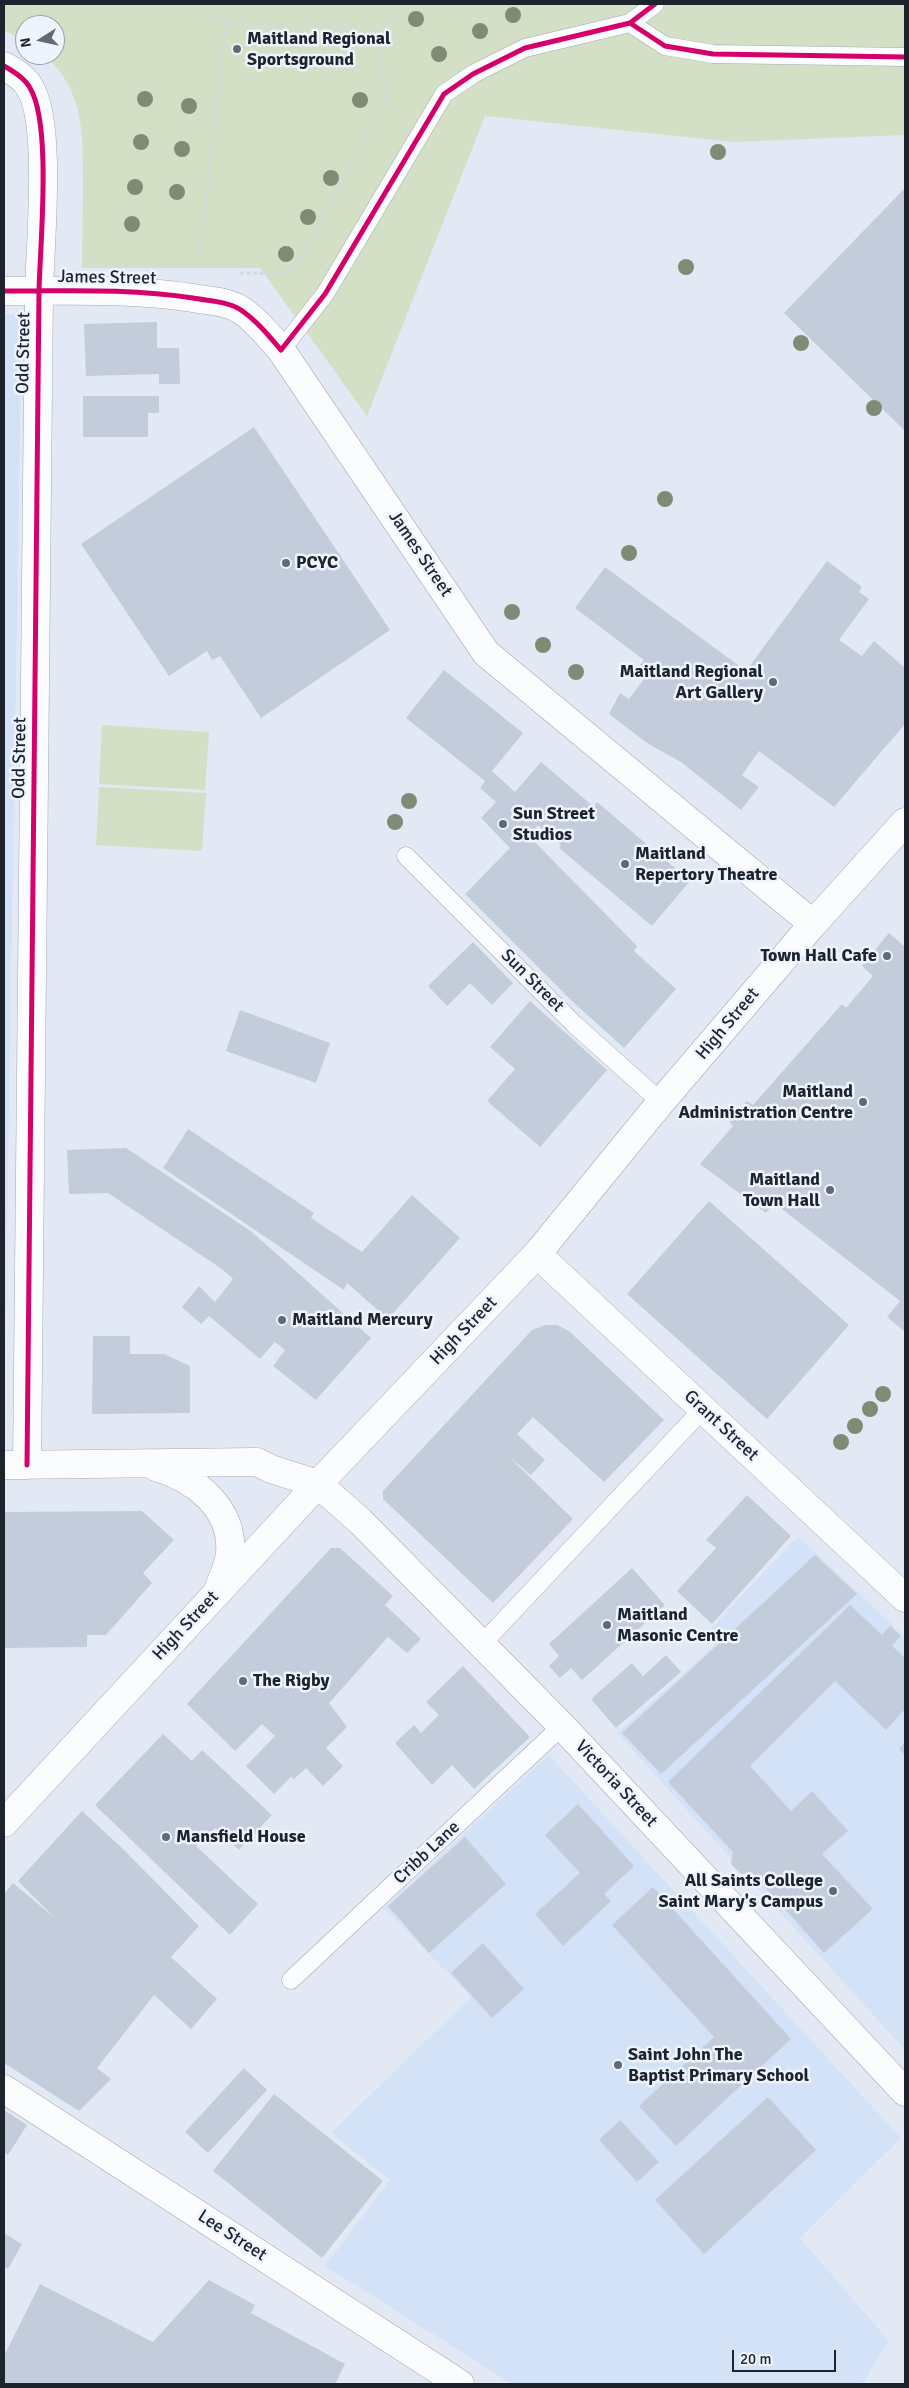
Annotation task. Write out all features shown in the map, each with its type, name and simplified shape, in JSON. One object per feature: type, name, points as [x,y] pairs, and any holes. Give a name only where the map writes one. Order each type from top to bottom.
[{"type":"street","name":"Odd Street","points":[[4,66],[13,71],[30,86],[37,104],[42,160],[16,1465]]},
{"type":"street","name":"James Street","points":[[4,291],[131,290],[215,300],[240,310],[259,325],[281,350],[486,653],[813,924]]},
{"type":"street","name":"High Street","points":[[4,1823],[318,1484],[537,1254],[661,1102],[813,924],[905,822]]},
{"type":"street","name":"Grant Street","points":[[537,1254],[905,1598]]},
{"type":"street","points":[[16,1465],[257,1462],[271,1469],[318,1484]]},
{"type":"street","points":[[144,1464],[175,1472],[209,1495],[223,1517],[227,1525],[230,1553],[217,1593]]},
{"type":"street","name":"Victoria Street","points":[[318,1484],[361,1522],[562,1726],[905,2092]]},
{"type":"street","name":"Lee Street","points":[[4,2089],[460,2384]]},
{"type":"lane","points":[[281,350],[324,294],[444,94],[472,74],[525,48],[630,23],[655,4]]},
{"type":"lane","points":[[630,23],[665,46],[713,54],[905,57]]},
{"type":"lane","name":"Sun Street","points":[[406,856],[574,1024],[661,1102]]},
{"type":"lane","points":[[482,1644],[703,1409]]},
{"type":"lane","name":"Cribb Lane","points":[[291,1980],[562,1726]]},
{"type":"path","points":[[189,4],[226,22],[379,29],[410,4]]},
{"type":"path","points":[[195,298],[226,22]]},
{"type":"path","points":[[231,272],[283,274],[298,262],[386,102],[379,29]]},
{"type":"shaded area","points":[[4,314],[22,314],[4,1410]]},
{"type":"shaded area","name":"All Saints College Saint Mary's Campus","points":[[798,1536],[905,1637],[905,2050],[617,1733],[716,1644],[707,1633]]},
{"type":"shaded area","name":"Saint John The Baptist Primary School","points":[[549,1755],[901,2138],[800,2238],[889,2341],[862,2384],[512,2384],[325,2266],[390,2180],[331,2133],[471,1997],[384,1908]]},
{"type":"green space","points":[[4,4],[905,4],[905,135],[733,142],[485,116],[367,416],[260,268],[82,268],[82,133],[75,100],[68,84],[54,65],[65,65],[65,15],[15,15],[15,36],[4,30]]},
{"type":"green space","points":[[102,725],[209,732],[205,790],[99,784]]},
{"type":"green space","points":[[99,787],[206,793],[202,851],[96,845]]},
{"type":"building","points":[[905,188],[905,431],[784,313]]},
{"type":"building","points":[[157,322],[157,348],[179,348],[180,384],[159,384],[159,374],[86,376],[84,324]]},
{"type":"building","points":[[83,396],[159,396],[159,413],[148,413],[148,437],[83,437]]},
{"type":"building","points":[[254,427],[390,630],[261,718],[220,656],[212,660],[207,651],[169,676],[81,544]]},
{"type":"building","name":"Maitland Regional Art Gallery","points":[[827,561],[862,587],[859,592],[869,599],[839,640],[862,656],[874,641],[905,668],[905,724],[834,807],[759,751],[742,775],[759,787],[741,810],[681,762],[647,743],[609,714],[620,693],[629,699],[649,672],[640,665],[644,660],[575,608],[605,567],[746,671]]},
{"type":"building","points":[[444,670],[523,733],[492,771],[515,792],[541,762],[594,807],[597,802],[690,881],[652,926],[559,848],[561,845],[538,825],[531,833],[526,829],[524,831],[637,946],[634,951],[676,989],[624,1048],[573,1002],[465,894],[510,848],[481,818],[496,802],[480,788],[485,781],[406,718]]},
{"type":"building","points":[[889,933],[905,947],[905,1332],[887,1317],[900,1301],[774,1203],[766,1213],[700,1164],[733,1126],[729,1122],[747,1101],[753,1105],[842,1004],[846,1008],[873,976],[862,966]]},
{"type":"building","points":[[473,942],[513,983],[492,1005],[470,983],[447,1006],[428,986]]},
{"type":"building","points":[[530,1001],[607,1070],[540,1147],[487,1101],[515,1069],[490,1047]]},
{"type":"building","points":[[240,1010],[330,1043],[316,1083],[226,1051]]},
{"type":"building","points":[[188,1129],[314,1213],[311,1218],[362,1252],[412,1195],[460,1238],[388,1319],[347,1283],[344,1290],[163,1168]]},
{"type":"building","name":"Maitland Mercury","points":[[126,1148],[252,1232],[371,1338],[316,1400],[273,1366],[285,1350],[275,1342],[260,1359],[209,1316],[201,1324],[182,1307],[199,1286],[215,1302],[233,1279],[222,1269],[108,1193],[69,1194],[67,1150]]},
{"type":"building","points":[[709,1201],[849,1325],[767,1419],[627,1294]]},
{"type":"building","points":[[545,1325],[557,1325],[569,1331],[664,1420],[604,1482],[533,1417],[517,1434],[545,1460],[531,1475],[508,1456],[573,1519],[493,1603],[383,1499],[383,1491],[532,1330]]},
{"type":"building","points":[[93,1336],[130,1336],[130,1354],[164,1354],[190,1366],[190,1413],[92,1414]]},
{"type":"building","points":[[747,1495],[791,1536],[712,1624],[677,1591],[716,1548],[706,1540]]},
{"type":"building","points":[[142,1511],[174,1540],[143,1573],[152,1583],[106,1635],[87,1635],[87,1647],[4,1648],[4,1512]]},
{"type":"building","points":[[331,1548],[340,1548],[393,1596],[385,1605],[421,1639],[407,1653],[388,1637],[329,1703],[347,1727],[326,1748],[343,1766],[323,1786],[306,1768],[294,1779],[291,1777],[274,1794],[246,1766],[275,1736],[262,1724],[235,1751],[187,1704]]},
{"type":"building","points":[[815,1555],[857,1594],[661,1774],[622,1733]]},
{"type":"building","name":"Maitland Masonic Centre","points":[[632,1568],[665,1605],[582,1680],[571,1668],[560,1678],[549,1666],[559,1656],[549,1644]]},
{"type":"building","points":[[850,1605],[882,1635],[890,1626],[901,1636],[892,1646],[905,1658],[905,1709],[886,1730],[835,1681],[750,1766],[791,1811],[812,1791],[848,1831],[822,1854],[873,1909],[824,1953],[753,1873],[741,1874],[731,1864],[733,1852],[668,1782]]},
{"type":"building","points":[[666,1655],[681,1672],[616,1728],[591,1699],[632,1663],[643,1676]]},
{"type":"building","points":[[463,1666],[530,1737],[474,1789],[452,1765],[432,1785],[395,1743],[414,1725],[421,1733],[439,1715],[426,1702]]},
{"type":"building","name":"Mansfield House","points":[[163,1734],[192,1761],[202,1750],[272,1815],[239,1850],[215,1828],[196,1846],[258,1904],[230,1935],[95,1805]]},
{"type":"building","points":[[905,1742],[905,1755],[899,1749]]},
{"type":"building","points":[[578,1804],[634,1866],[604,1894],[611,1901],[563,1946],[535,1914],[580,1873],[545,1835]]},
{"type":"building","points":[[82,1811],[123,1849],[199,1926],[171,1957],[217,1999],[191,2029],[154,1995],[97,2068],[111,2079],[79,2111],[4,2063],[4,1894],[13,1883],[55,1918],[18,1881]]},
{"type":"building","points":[[465,1837],[506,1884],[429,1953],[388,1906]]},
{"type":"building","points":[[653,1887],[791,2039],[676,2146],[639,2106],[714,2037],[612,1925]]},
{"type":"building","points":[[483,1943],[524,1989],[492,2018],[451,1973]]},
{"type":"building","points":[[244,2068],[267,2090],[208,2153],[185,2132]]},
{"type":"building","points":[[274,2094],[383,2181],[322,2258],[213,2171]]},
{"type":"building","points":[[768,2097],[816,2150],[704,2254],[655,2200]]},
{"type":"building","points":[[4,2110],[27,2125],[8,2155],[4,2152]]},
{"type":"building","points":[[620,2120],[659,2162],[637,2182],[599,2140]]},
{"type":"building","points":[[4,2233],[22,2244],[8,2269],[4,2267]]},
{"type":"building","points":[[209,2280],[255,2305],[251,2313],[345,2364],[335,2384],[4,2384],[4,2356],[40,2284],[153,2342]]},
{"type":"cycle path","points":[[4,291],[122,291],[169,295],[224,303],[236,307],[247,314],[281,350],[325,294],[444,94],[473,74],[525,48],[630,23],[655,4]]},
{"type":"cycle path","points":[[630,23],[665,46],[713,54],[905,57]]},
{"type":"cycle path","points":[[4,66],[22,78],[30,88],[37,105],[43,156],[39,291],[27,1465]]},
{"type":"place","name":"Maitland Regional Sportsground","points":[[237,49]]},
{"type":"place","name":"PCYC","points":[[286,563]]},
{"type":"place","name":"Maitland Regional Art Gallery","points":[[773,682]]},
{"type":"place","name":"Sun Street Studios","points":[[503,824]]},
{"type":"place","name":"Maitland Repertory Theatre","points":[[625,864]]},
{"type":"place","name":"Town Hall Cafe","points":[[887,956]]},
{"type":"place","name":"Maitland Administration Centre","points":[[863,1102]]},
{"type":"place","name":"Maitland Town Hall","points":[[830,1190]]},
{"type":"place","name":"Maitland Mercury","points":[[282,1320]]},
{"type":"place","name":"Maitland Masonic Centre","points":[[607,1625]]},
{"type":"place","name":"The Rigby","points":[[243,1681]]},
{"type":"place","name":"Mansfield House","points":[[166,1837]]},
{"type":"place","name":"All Saints College Saint Mary's Campus","points":[[833,1891]]},
{"type":"place","name":"Saint John The Baptist Primary School","points":[[618,2065]]}]
